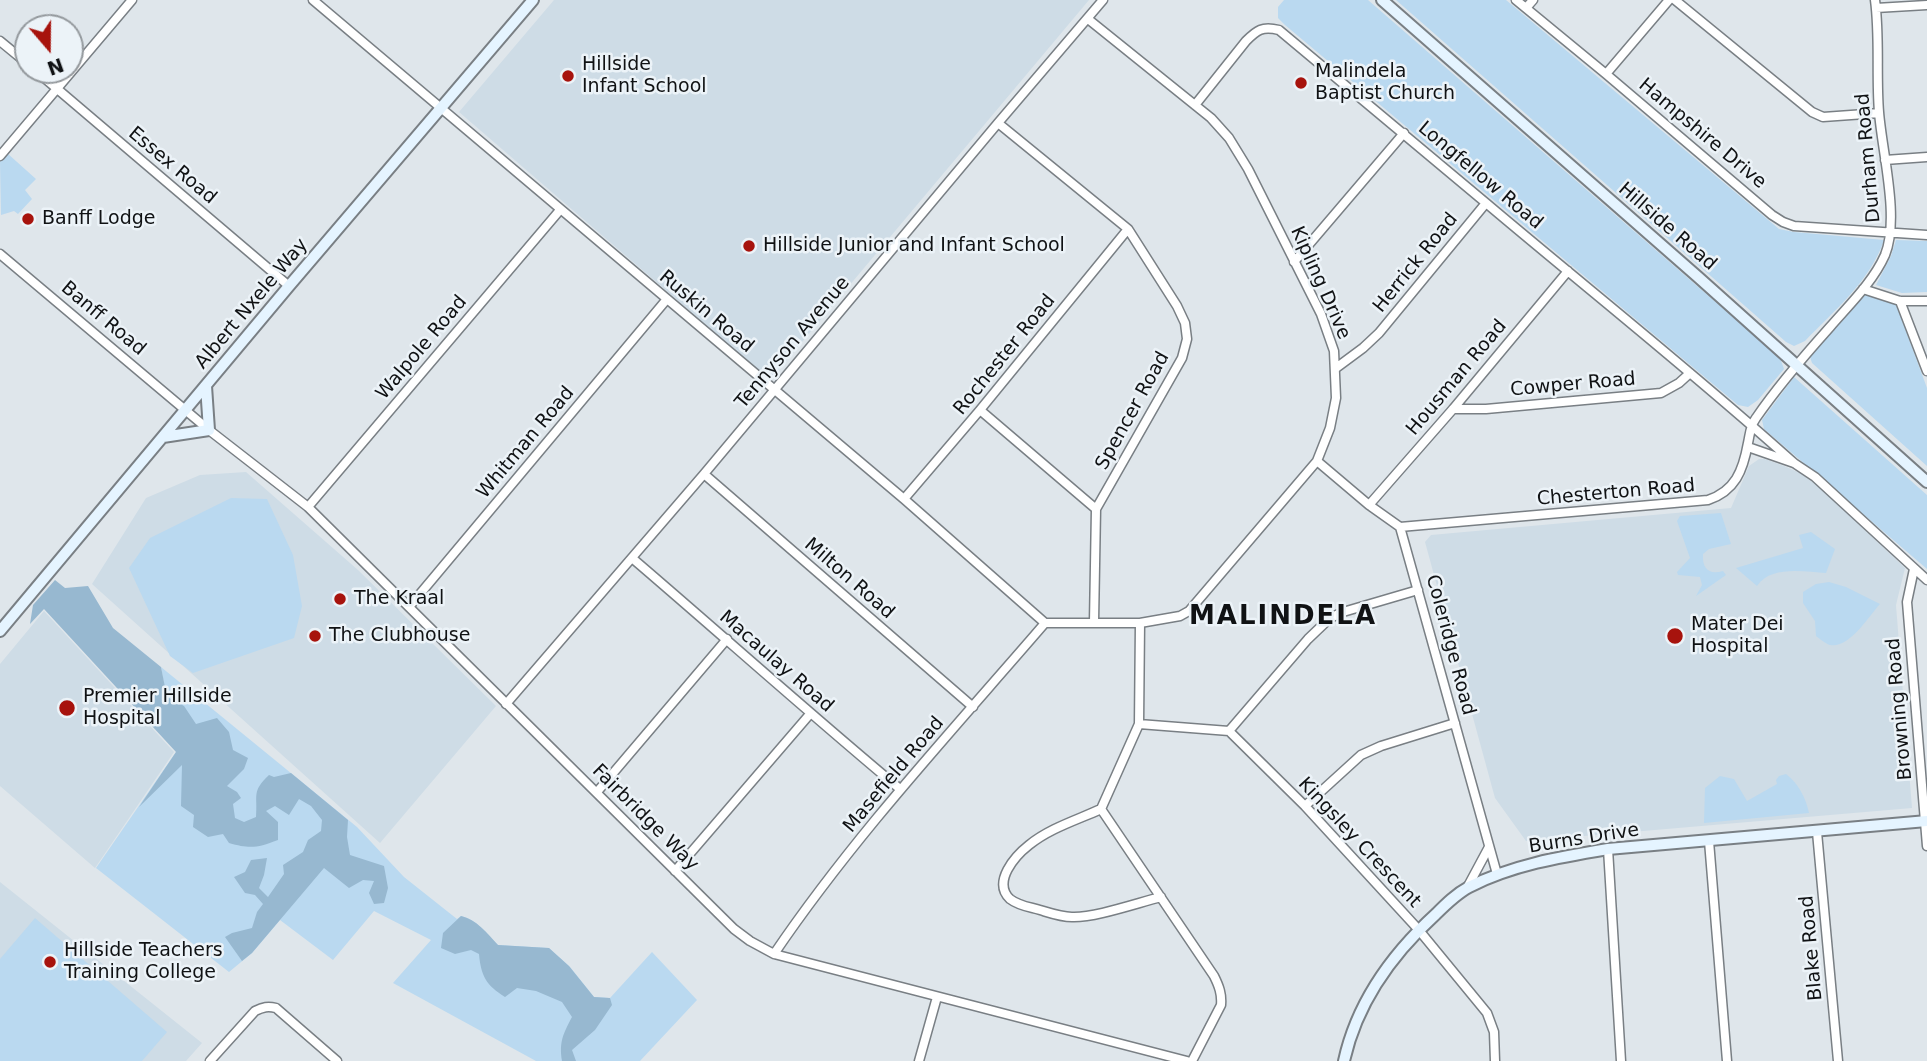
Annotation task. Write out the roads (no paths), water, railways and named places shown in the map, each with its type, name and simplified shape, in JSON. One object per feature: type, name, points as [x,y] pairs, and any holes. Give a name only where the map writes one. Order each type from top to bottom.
[{"type":"main road","name":"Albert Nxele Way","points":[[0,631],[533,0]]},
{"type":"main road","name":"Hillside Road","points":[[1382,0],[1927,482]]},
{"type":"main road","points":[[163,437],[209,430],[206,386]]},
{"type":"main road","name":"Burns Drive","points":[[1344,1059],[1365,1002],[1402,946],[1453,898],[1497,874],[1557,857],[1608,849],[1926,821]]},
{"type":"street","points":[[0,156],[132,0]]},
{"type":"street","name":"Ruskin Road","points":[[313,0],[904,499],[1045,623]]},
{"type":"street","name":"Tennyson Avenue","points":[[506,705],[1103,0]]},
{"type":"street","name":"Hampshire Drive","points":[[1516,0],[1783,222],[1794,226],[1927,235]]},
{"type":"street","points":[[1526,9],[1533,0]]},
{"type":"street","points":[[1606,74],[1669,0]]},
{"type":"street","points":[[1675,0],[1812,112],[1823,117],[1879,113]]},
{"type":"street","points":[[1875,4],[1927,5]]},
{"type":"street","name":"Durham Road","points":[[1796,364],[1863,289],[1885,255],[1891,234],[1879,113],[1875,4]]},
{"type":"street","name":"Kipling Drive","points":[[1045,623],[1140,623],[1180,616],[1189,611],[1317,461],[1331,428],[1336,398],[1335,351],[1321,314],[1248,169],[1229,138],[1211,118],[1088,19]]},
{"type":"street","name":"Longfellow Road","points":[[1195,105],[1256,32],[1267,27],[1279,30],[1794,463]]},
{"type":"street","points":[[0,41],[14,52]]},
{"type":"street","name":"Essex Road","points":[[51,84],[289,286]]},
{"type":"street","name":"Spencer Road","points":[[998,122],[1128,229],[1185,323],[1187,339],[1182,358],[1096,509],[1094,622]]},
{"type":"street","points":[[1294,262],[1404,133]]},
{"type":"street","points":[[1885,160],[1927,157]]},
{"type":"street","name":"Herrick Road","points":[[1336,368],[1379,333],[1486,203]]},
{"type":"street","name":"Walpole Road","points":[[308,507],[559,210]]},
{"type":"street","name":"Rochester Road","points":[[904,499],[1128,229]]},
{"type":"street","points":[[0,268],[3,257]]},
{"type":"street","name":"Banff Road","points":[[3,257],[186,409]]},
{"type":"street","name":"Housman Road","points":[[1369,505],[1568,271]]},
{"type":"street","points":[[1863,289],[1900,301],[1927,301]]},
{"type":"street","name":"Whitman Road","points":[[409,607],[667,299]]},
{"type":"street","points":[[1900,301],[1927,371]]},
{"type":"street","name":"Chesterton Road","points":[[1400,527],[1708,500],[1720,496],[1737,479],[1748,447],[1751,425],[1796,364]]},
{"type":"street","name":"Cowper Road","points":[[1453,409],[1486,409],[1661,393],[1690,373]]},
{"type":"street","name":"Fairbridge Way","points":[[186,409],[308,507],[734,929],[750,941],[774,954],[1190,1061]]},
{"type":"street","points":[[980,410],[1096,509]]},
{"type":"street","points":[[1748,447],[1794,463],[1815,477],[1927,580]]},
{"type":"street","points":[[1317,461],[1400,527]]},
{"type":"street","name":"Milton Road","points":[[704,474],[973,707]]},
{"type":"street","name":"Coleridge Road","points":[[1400,527],[1497,874]]},
{"type":"street","name":"Macaulay Road","points":[[632,558],[900,789]]},
{"type":"street","name":"Browning Road","points":[[1914,569],[1907,602],[1927,846]]},
{"type":"street","points":[[1139,724],[1229,731],[1308,639],[1330,618],[1418,590]]},
{"type":"street","name":"Masefield Road","points":[[774,954],[807,906],[900,789],[1045,623]]},
{"type":"street","points":[[1140,623],[1139,724],[1101,809],[1044,834],[1026,846],[1009,866],[1004,877],[1004,890],[1008,897],[1018,904],[1073,917],[1161,897]]},
{"type":"street","points":[[597,792],[727,639]]},
{"type":"street","points":[[675,870],[810,714]]},
{"type":"street","points":[[1306,807],[1361,755],[1455,723]]},
{"type":"street","name":"Kingsley Crescent","points":[[1229,731],[1306,807],[1418,929],[1487,1013],[1494,1032],[1495,1061]]},
{"type":"street","points":[[1101,809],[1214,975],[1222,996],[1221,1005],[1190,1061]]},
{"type":"street","name":"Blake Road","points":[[1817,832],[1838,1061]]},
{"type":"street","points":[[1709,841],[1727,1061]]},
{"type":"street","points":[[1467,888],[1489,847]]},
{"type":"street","points":[[1608,849],[1621,1061]]},
{"type":"street","points":[[919,1061],[937,997]]},
{"type":"street","points":[[210,1061],[255,1011],[264,1007],[276,1008],[337,1061]]},
{"type":"place","name":"Hillside Infant School","points":[[568,76]]},
{"type":"place","name":"Malindela Baptist Church","points":[[1301,83]]},
{"type":"place","name":"Banff Lodge","points":[[28,219]]},
{"type":"place","name":"Hillside Junior and Infant School","points":[[749,246]]},
{"type":"place","name":"The Kraal","points":[[340,599]]},
{"type":"place","name":"The Clubhouse","points":[[315,636]]},
{"type":"place","name":"Mater Dei Hospital","points":[[1675,636]]},
{"type":"place","name":"Premier Hillside Hospital","points":[[67,708]]},
{"type":"place","name":"Hillside Teachers Training College","points":[[50,962]]},
{"type":"district","name":"MALINDELA","points":[[1283,617]]}]
